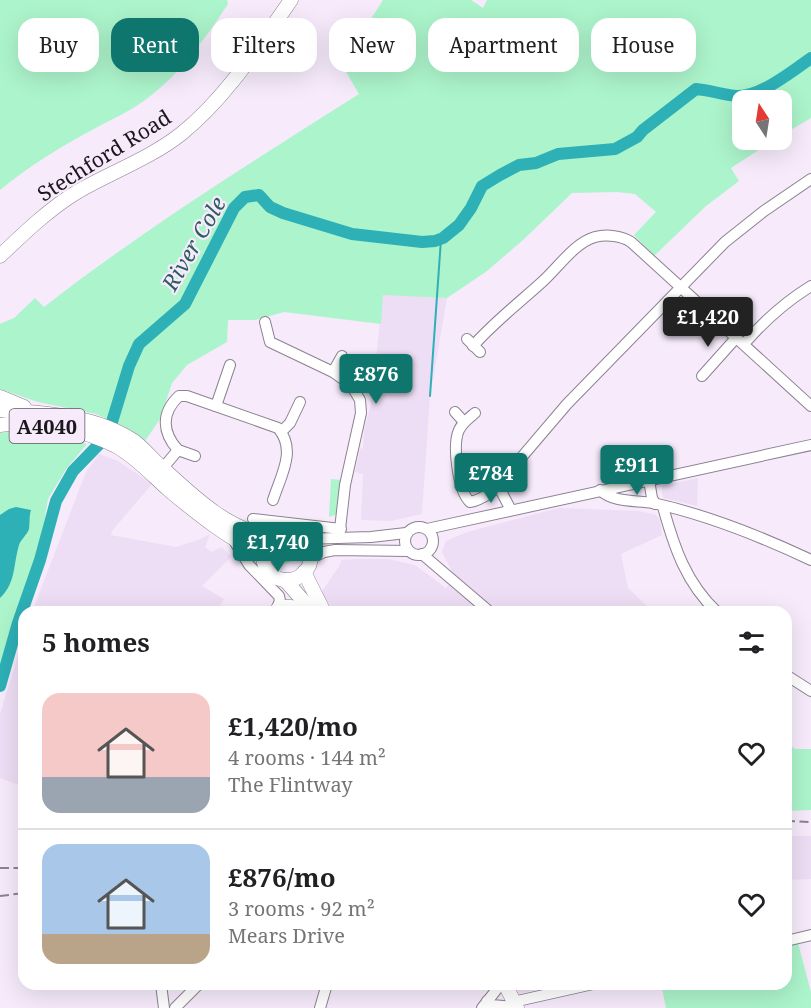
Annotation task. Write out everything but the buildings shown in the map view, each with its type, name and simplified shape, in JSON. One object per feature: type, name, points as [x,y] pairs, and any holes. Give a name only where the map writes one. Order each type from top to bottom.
[{"type":"main road","name":"Stechford Road","points":[[0,256],[64,200],[162,148],[195,122],[210,108],[241,70],[291,0]]},
{"type":"main road","points":[[0,397],[41,412]]},
{"type":"main road","name":"A4040","points":[[0,410],[41,412],[96,430],[119,441],[203,519],[234,543],[263,555]]},
{"type":"main road","name":"A4040","points":[[0,425],[96,430]]},
{"type":"main road","name":"A4040","points":[[119,441],[134,441],[224,519],[244,531],[263,526]]},
{"type":"main road","points":[[307,566],[292,579],[276,578],[269,572],[264,564],[263,526],[296,534],[303,539],[309,548],[307,566],[322,606]]},
{"type":"main road","points":[[285,580],[308,606]]},
{"type":"main road","points":[[506,990],[515,1006]]},
{"type":"street","points":[[511,510],[502,493],[502,479],[567,404],[725,242],[764,211],[811,179]]},
{"type":"street","points":[[473,346],[491,325],[546,278],[574,250],[595,237],[626,239],[811,406]]},
{"type":"street","points":[[702,376],[787,302],[810,287]]},
{"type":"street","points":[[265,322],[270,342],[333,372],[356,391],[362,407],[345,485],[340,534]]},
{"type":"street","points":[[333,372],[342,356]]},
{"type":"street","points":[[216,406],[230,365]]},
{"type":"street","points":[[195,456],[178,450],[166,430],[164,420],[172,402],[179,396],[187,396],[278,428],[285,437],[288,453],[273,500]]},
{"type":"street","points":[[281,432],[290,423],[300,402]]},
{"type":"street","points":[[455,412],[464,422]]},
{"type":"street","points":[[475,413],[464,422],[457,437],[460,487],[470,502],[501,484]]},
{"type":"street","points":[[263,526],[340,534],[406,533],[415,527],[427,529],[452,524],[811,445]]},
{"type":"street","points":[[163,468],[178,450]]},
{"type":"street","points":[[649,480],[652,498],[659,505],[687,575],[696,590],[711,606]]},
{"type":"street","points":[[600,490],[608,497],[659,505],[696,514],[757,535],[811,560]]},
{"type":"street","points":[[406,533],[405,544],[409,551],[413,554],[422,554],[427,552],[452,524]]},
{"type":"street","points":[[427,529],[431,534],[432,544],[443,572]]},
{"type":"street","points":[[303,539],[340,534]]},
{"type":"street","points":[[234,543],[249,565],[279,596],[277,606]]},
{"type":"street","points":[[307,566],[324,552],[335,550],[409,551]]},
{"type":"street","points":[[422,554],[483,606]]},
{"type":"street","points":[[792,679],[811,692]]},
{"type":"street","points":[[792,940],[811,935]]},
{"type":"street","points":[[162,990],[164,1008]]},
{"type":"street","points":[[175,1008],[193,990]]},
{"type":"street","points":[[320,1008],[325,990]]},
{"type":"street","points":[[487,997],[491,1005],[515,1006],[572,990]]},
{"type":"shaded area","points":[[383,294],[447,298],[430,396],[422,514],[391,521],[361,520],[363,474],[355,472],[360,449],[363,448],[364,430],[371,404]]},
{"type":"shaded area","points":[[99,454],[118,461],[152,484],[111,535],[176,547],[210,534],[205,547],[211,552],[222,547],[231,557],[202,586],[224,599],[220,606],[34,606],[86,472]]},
{"type":"shaded area","points":[[698,478],[697,506],[664,498],[662,495],[662,486]]},
{"type":"shaded area","points":[[559,508],[639,511],[656,515],[660,520],[662,535],[621,554],[628,588],[647,606],[331,606],[323,596],[322,591],[341,560],[388,559],[415,565],[446,588],[455,577],[442,552],[446,541],[467,532]]},
{"type":"shaded area","points":[[18,655],[18,785],[0,778],[0,714]]},
{"type":"shaded area","points":[[792,836],[811,836],[811,879],[792,880]]},
{"type":"shaded area","points":[[515,990],[535,990],[516,994]]},
{"type":"green space","points":[[0,0],[227,0],[228,4],[218,18],[211,18],[211,29],[199,44],[199,18],[111,18],[111,72],[176,72],[148,98],[56,150],[0,190]]},
{"type":"green space","points":[[383,0],[471,0],[483,8],[487,0],[811,0],[811,118],[792,129],[792,90],[732,90],[732,150],[759,150],[731,168],[739,181],[706,206],[654,256],[634,235],[656,212],[635,194],[572,193],[487,271],[447,298],[383,295],[381,324],[284,312],[255,320],[228,320],[227,342],[187,365],[172,383],[160,419],[145,441],[126,428],[96,414],[38,402],[0,389],[0,324],[14,318],[35,298],[44,307],[159,223],[359,94],[346,72],[416,72],[416,18],[372,18]]},
{"type":"green space","points":[[17,431],[60,437],[87,444],[66,469],[48,499],[40,546],[31,576],[18,606],[0,669],[0,433]]},
{"type":"green space","points":[[331,479],[341,480],[337,514],[329,517]]},
{"type":"green space","points":[[286,545],[292,548],[295,554],[292,560],[286,563],[280,560],[277,554],[280,548]]},
{"type":"green space","points":[[792,746],[795,749],[811,749],[811,810],[792,811]]},
{"type":"green space","points":[[798,943],[811,992],[811,1008],[666,1008],[662,990],[792,990],[792,944]]},
{"type":"water","points":[[16,507],[31,510],[29,529],[19,545],[9,586],[0,598],[0,515]]},
{"type":"waterway","name":"River Cole","points":[[24,606],[40,560],[56,501],[73,471],[108,435],[129,366],[139,344],[185,304],[234,208],[245,197],[259,195],[270,207],[283,213],[352,234],[422,242],[435,241],[443,238],[459,225],[482,186],[519,165],[536,163],[558,154],[615,149],[637,137],[696,89],[737,96],[746,95],[766,88],[811,58]]},
{"type":"waterway","points":[[430,396],[441,239]]},
{"type":"waterway","name":"River Cole","points":[[0,686],[18,623]]},
{"type":"railway","points":[[792,821],[811,822]]},
{"type":"railway","points":[[0,868],[18,868]]},
{"type":"railway","points":[[0,896],[18,894]]}]
